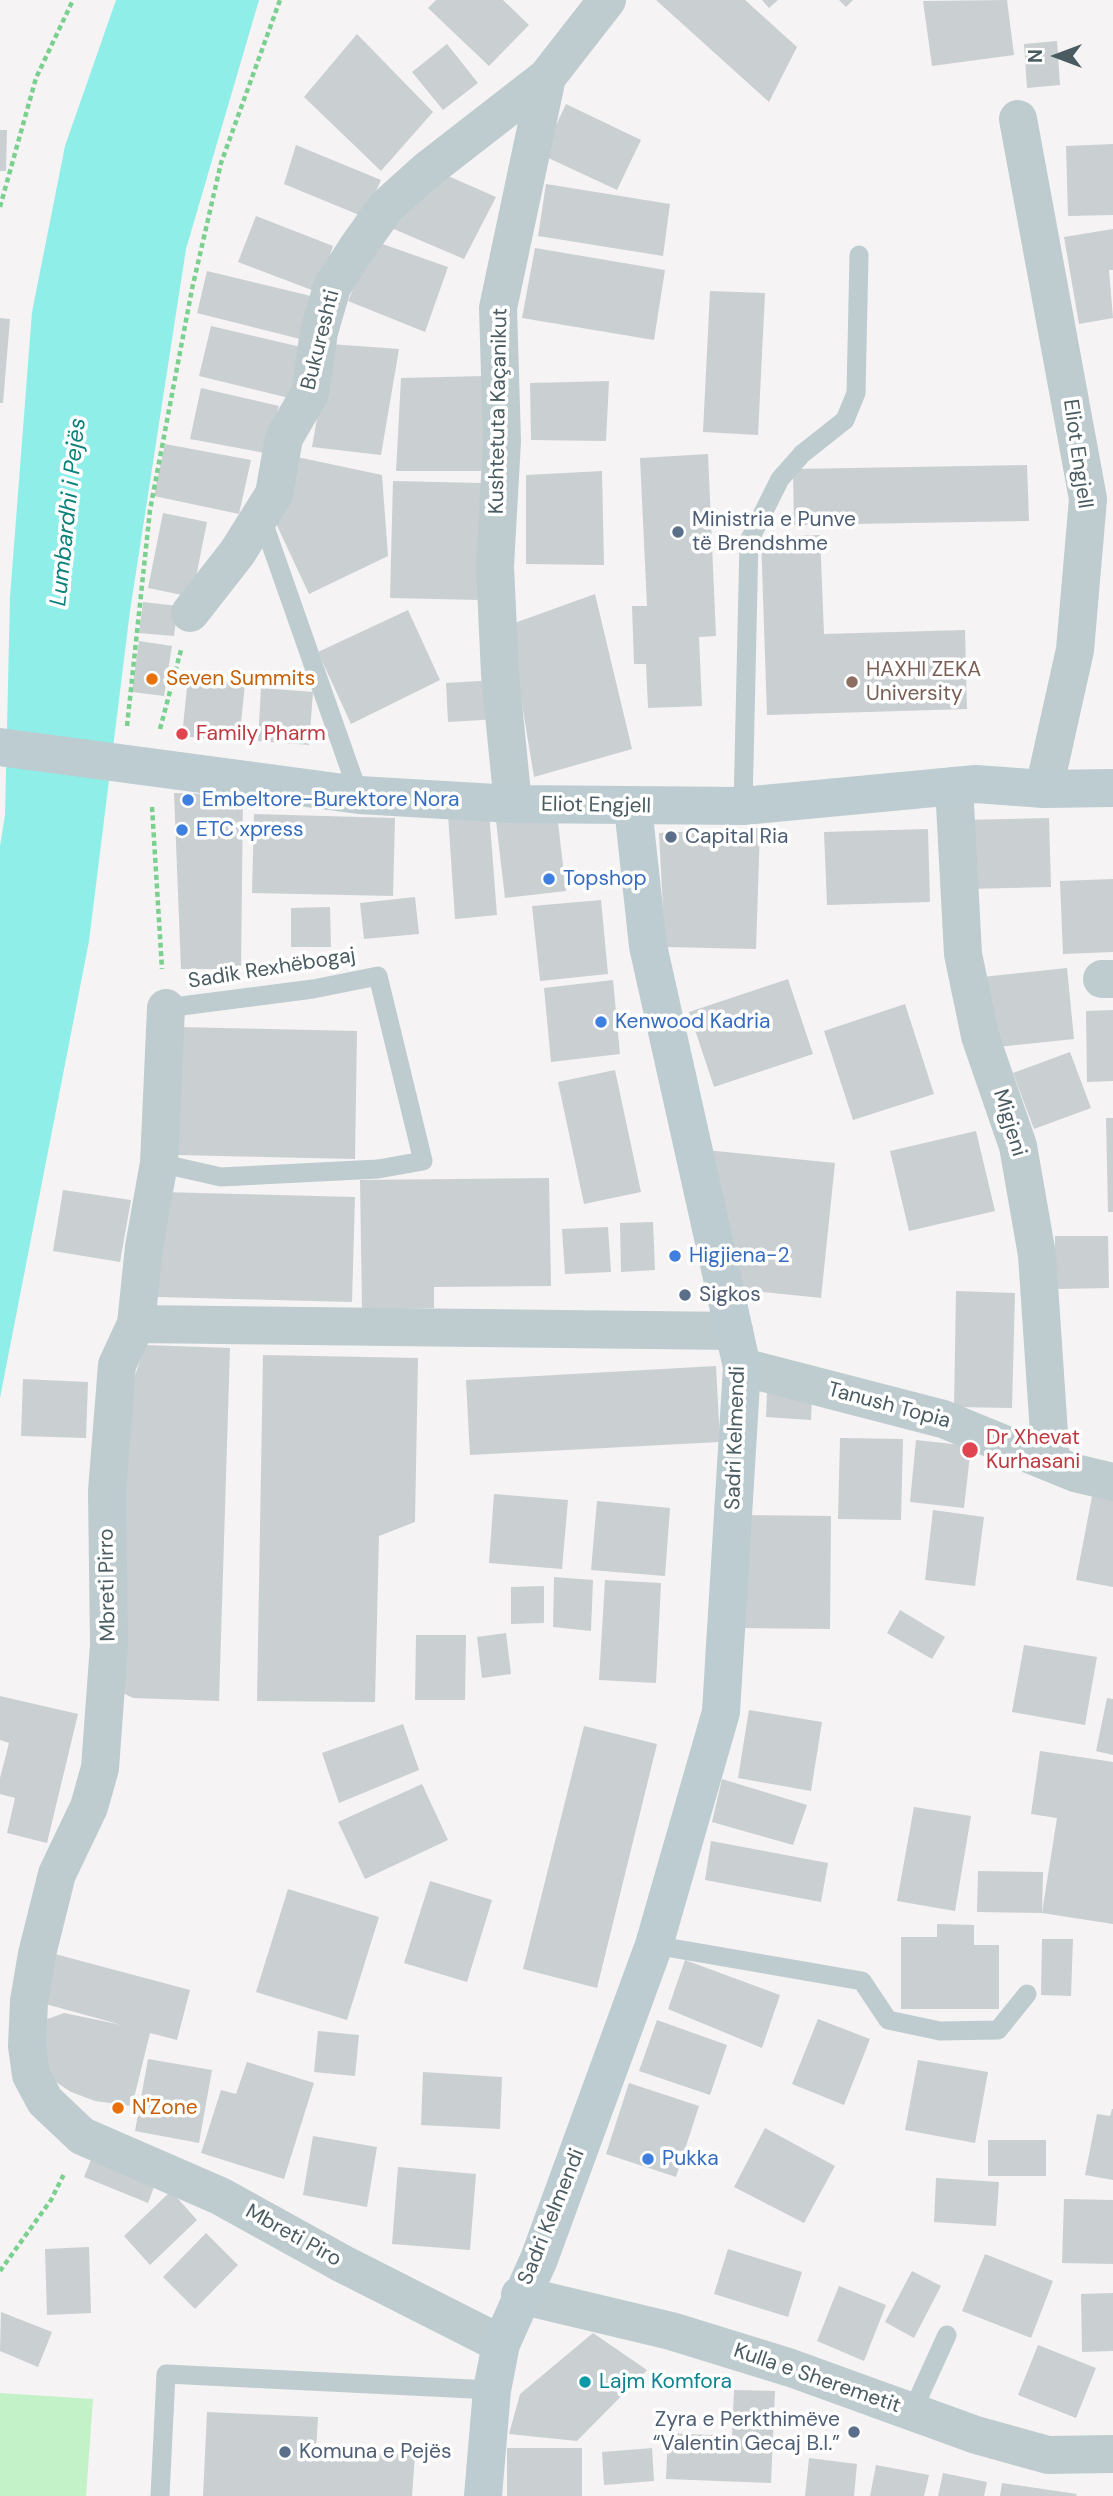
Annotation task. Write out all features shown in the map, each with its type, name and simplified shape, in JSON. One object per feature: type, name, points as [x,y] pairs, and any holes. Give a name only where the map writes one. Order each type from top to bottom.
[{"type":"street","name":"Kushtetuta Kaçanikut","points":[[513,804],[500,674],[495,566],[502,441],[498,308],[547,78],[607,0]]},
{"type":"street","name":"Bukureshti","points":[[261,515],[274,494],[284,438],[310,393],[319,332],[332,287],[357,248],[386,207],[426,171],[547,78]]},
{"type":"street","name":"Eliot Engjell","points":[[1018,118],[1088,499],[1075,650],[1044,789]]},
{"type":"street","points":[[190,613],[237,553],[261,515]]},
{"type":"street","name":"Eliot Engjell","points":[[0,747],[359,795],[513,804],[743,806],[976,784],[1044,789],[1113,788]]},
{"type":"street","name":"Migjeni","points":[[954,786],[959,833],[963,954],[980,1036],[1018,1146],[1037,1255],[1051,1463]]},
{"type":"street","name":"Sadri Kelmendi","points":[[483,2496],[492,2390],[501,2344],[520,2295],[539,2259],[654,1945],[721,1712],[738,1349],[648,946],[633,807]]},
{"type":"street","name":"Mbreti Pirro","points":[[82,2136],[45,2101],[31,2075],[27,2046],[29,2001],[57,1874],[89,1807],[100,1768],[110,1645],[107,1491],[117,1365],[136,1324],[144,1247],[159,1163],[166,1008]]},
{"type":"street","name":"Tanush Topia","points":[[136,1324],[738,1349],[943,1419],[1051,1463],[1113,1482]]},
{"type":"street","name":"Mbreti Piro","points":[[82,2136],[220,2196],[343,2264],[501,2344]]},
{"type":"street","name":"Kulla e Sheremetit","points":[[520,2295],[671,2331],[791,2368],[976,2435],[1048,2455],[1113,2454]]},
{"type":"lane","points":[[743,806],[749,541],[780,479],[802,454],[845,420],[856,393],[859,255]]},
{"type":"lane","points":[[261,515],[359,795]]},
{"type":"lane","name":"Sadik Rexhëbogaj","points":[[159,1163],[221,1177],[378,1169],[423,1161],[378,976],[313,989],[166,1008]]},
{"type":"lane","points":[[654,1945],[862,1981],[888,2020],[940,2031],[998,2029],[1027,1994]]},
{"type":"lane","points":[[912,2412],[947,2335]]},
{"type":"lane","points":[[160,2496],[166,2374],[492,2390]]},
{"type":"path","points":[[0,207],[36,78],[73,0]]},
{"type":"path","name":"Sadik Rexhëbogaj","points":[[166,1008],[127,717],[155,472],[221,163],[280,0]]},
{"type":"path","points":[[133,765],[190,613]]},
{"type":"path","points":[[0,2271],[51,2200],[82,2136]]},
{"type":"green space","points":[[0,2393],[93,2399],[86,2496],[0,2496]]},
{"type":"water","name":"Lumbardhi i Pejës","points":[[116,0],[259,0],[186,249],[130,611],[89,941],[0,1398],[0,846],[5,815],[10,597],[32,312],[65,146]]},
{"type":"building","points":[[436,0],[503,0],[529,25],[489,66],[428,8]]},
{"type":"building","points":[[656,0],[745,0],[797,47],[769,102]]},
{"type":"building","points":[[762,0],[778,0],[769,8]]},
{"type":"building","points":[[839,0],[853,0],[846,7]]},
{"type":"building","points":[[1007,0],[1014,55],[932,66],[923,1]]},
{"type":"building","points":[[357,34],[433,112],[381,171],[304,97]]},
{"type":"building","points":[[1057,41],[1060,85],[1027,88],[1024,44]]},
{"type":"building","points":[[447,44],[478,83],[443,110],[412,72]]},
{"type":"building","points":[[566,104],[641,140],[617,190],[542,155]]},
{"type":"building","points":[[0,130],[7,130],[6,171],[0,171]]},
{"type":"building","points":[[1113,144],[1113,215],[1068,216],[1066,146]]},
{"type":"building","points":[[296,145],[381,180],[364,217],[284,184]]},
{"type":"building","points":[[439,172],[496,197],[464,259],[389,227]]},
{"type":"building","points":[[546,184],[670,204],[663,256],[538,236]]},
{"type":"building","points":[[256,216],[333,246],[317,292],[238,262]]},
{"type":"building","points":[[1113,229],[1113,270],[1109,270],[1113,318],[1079,324],[1064,237]]},
{"type":"building","points":[[374,241],[448,267],[425,332],[348,301]]},
{"type":"building","points":[[535,248],[665,270],[654,340],[522,318]]},
{"type":"building","points":[[207,271],[315,297],[304,340],[197,313]]},
{"type":"building","points":[[710,291],[765,293],[758,435],[703,432]]},
{"type":"building","points":[[0,318],[10,319],[3,403],[0,403]]},
{"type":"building","points":[[211,326],[301,347],[289,398],[199,376]]},
{"type":"building","points":[[330,344],[399,349],[381,455],[312,447]]},
{"type":"building","points":[[484,376],[483,471],[396,471],[401,378]]},
{"type":"building","points":[[609,381],[606,441],[531,440],[530,383]]},
{"type":"building","points":[[201,388],[279,406],[265,453],[190,439]]},
{"type":"building","points":[[165,444],[251,460],[239,514],[154,496]]},
{"type":"building","name":"Ministria e Punve të Brendshme","points":[[708,454],[716,636],[699,637],[702,706],[648,708],[646,664],[634,664],[632,606],[647,606],[640,458]]},
{"type":"building","points":[[297,457],[382,475],[388,556],[309,594],[273,517]]},
{"type":"building","points":[[1027,465],[1029,521],[794,525],[793,469]]},
{"type":"building","points":[[602,471],[604,565],[526,564],[526,475]]},
{"type":"building","points":[[393,481],[482,483],[479,600],[390,598]]},
{"type":"building","points":[[163,513],[207,522],[192,597],[148,588]]},
{"type":"building","points":[[820,535],[824,634],[965,630],[967,709],[767,715],[761,537]]},
{"type":"building","points":[[595,594],[632,749],[534,777],[509,625]]},
{"type":"building","points":[[143,602],[178,606],[174,636],[139,633]]},
{"type":"building","points":[[408,610],[440,680],[351,724],[318,652]]},
{"type":"building","points":[[139,641],[172,646],[164,696],[132,692]]},
{"type":"building","points":[[188,678],[245,684],[239,742],[182,736]]},
{"type":"building","points":[[496,680],[498,719],[448,722],[446,683]]},
{"type":"building","points":[[261,688],[313,692],[309,745],[258,741]]},
{"type":"building","points":[[174,793],[243,795],[241,969],[181,969]]},
{"type":"building","points":[[489,811],[497,915],[455,919],[448,815]]},
{"type":"building","points":[[254,814],[395,818],[393,896],[252,893]]},
{"type":"building","points":[[557,814],[566,891],[505,898],[496,821]]},
{"type":"building","points":[[1049,818],[1051,887],[967,889],[965,820]]},
{"type":"building","points":[[760,828],[756,949],[665,947],[659,833]]},
{"type":"building","points":[[928,829],[930,902],[827,905],[824,832]]},
{"type":"building","points":[[1113,879],[1113,952],[1063,954],[1060,881]]},
{"type":"building","points":[[415,897],[419,934],[364,939],[360,903]]},
{"type":"building","points":[[601,900],[608,974],[540,981],[532,906]]},
{"type":"building","points":[[330,907],[331,947],[291,947],[291,908]]},
{"type":"building","points":[[1067,968],[1074,1039],[988,1048],[982,977]]},
{"type":"building","points":[[788,979],[813,1054],[714,1087],[689,1012]]},
{"type":"building","points":[[613,980],[620,1054],[551,1062],[544,988]]},
{"type":"building","points":[[905,1004],[934,1094],[853,1120],[824,1031]]},
{"type":"building","points":[[1113,1010],[1113,1081],[1087,1082],[1086,1011]]},
{"type":"building","points":[[178,1027],[357,1031],[355,1159],[175,1155]]},
{"type":"building","points":[[1070,1052],[1091,1108],[1034,1129],[1013,1073]]},
{"type":"building","points":[[615,1070],[641,1192],[584,1204],[558,1082]]},
{"type":"building","points":[[1106,1118],[1113,1118],[1113,1212],[1108,1212]]},
{"type":"building","points":[[976,1131],[995,1211],[909,1231],[890,1151]]},
{"type":"building","points":[[706,1150],[835,1163],[821,1298],[734,1289]]},
{"type":"building","points":[[549,1178],[551,1286],[434,1287],[434,1308],[362,1309],[360,1180]]},
{"type":"building","points":[[63,1190],[131,1200],[120,1262],[53,1251]]},
{"type":"building","points":[[161,1192],[355,1197],[352,1302],[158,1297]]},
{"type":"building","points":[[653,1222],[655,1270],[621,1272],[620,1223]]},
{"type":"building","points":[[608,1227],[611,1272],[565,1274],[562,1229]]},
{"type":"building","points":[[1055,1236],[1108,1236],[1109,1288],[1055,1289]]},
{"type":"building","points":[[956,1291],[1015,1293],[1012,1408],[954,1407]]},
{"type":"building","points":[[145,1345],[230,1348],[219,1701],[133,1698],[115,1689],[131,1388]]},
{"type":"building","points":[[263,1355],[418,1358],[415,1522],[379,1536],[375,1702],[257,1701]]},
{"type":"building","points":[[716,1366],[720,1442],[470,1455],[466,1380]]},
{"type":"building","points":[[23,1379],[88,1382],[86,1438],[21,1436]]},
{"type":"building","points":[[767,1392],[812,1395],[811,1420],[766,1417]]},
{"type":"building","points":[[840,1438],[903,1439],[901,1520],[838,1519]]},
{"type":"building","points":[[916,1440],[971,1446],[964,1508],[910,1502]]},
{"type":"building","points":[[1094,1486],[1113,1491],[1113,1587],[1076,1580]]},
{"type":"building","points":[[494,1494],[568,1500],[562,1569],[489,1563]]},
{"type":"building","points":[[597,1501],[670,1508],[665,1576],[591,1570]]},
{"type":"building","points":[[933,1510],[984,1517],[975,1586],[925,1580]]},
{"type":"building","points":[[741,1515],[831,1516],[830,1629],[740,1628]]},
{"type":"building","points":[[554,1577],[593,1580],[591,1631],[553,1627]]},
{"type":"building","points":[[605,1580],[661,1583],[656,1683],[599,1680]]},
{"type":"building","points":[[544,1586],[544,1623],[511,1624],[511,1587]]},
{"type":"building","points":[[900,1610],[945,1637],[932,1659],[887,1633]]},
{"type":"building","points":[[506,1633],[511,1674],[482,1678],[477,1637]]},
{"type":"building","points":[[416,1635],[466,1635],[465,1700],[415,1700]]},
{"type":"building","points":[[1024,1645],[1097,1657],[1085,1725],[1012,1712]]},
{"type":"building","points":[[0,1696],[78,1714],[47,1843],[7,1833],[15,1798],[0,1794],[0,1778],[9,1743],[0,1740]]},
{"type":"building","points":[[1107,1698],[1113,1699],[1113,1755],[1096,1751]]},
{"type":"building","points":[[749,1710],[822,1722],[811,1791],[738,1778]]},
{"type":"building","points":[[403,1724],[419,1770],[339,1803],[322,1753]]},
{"type":"building","points":[[584,1726],[657,1744],[597,1988],[523,1969]]},
{"type":"building","points":[[1040,1751],[1113,1762],[1113,1924],[1042,1913],[1057,1818],[1031,1814]]},
{"type":"building","points":[[722,1779],[807,1805],[793,1845],[712,1822]]},
{"type":"building","points":[[422,1784],[448,1840],[365,1879],[338,1822]]},
{"type":"building","points":[[914,1807],[971,1816],[955,1911],[897,1901]]},
{"type":"building","points":[[711,1841],[828,1863],[821,1902],[705,1880]]},
{"type":"building","points":[[978,1871],[1043,1872],[1042,1913],[977,1912]]},
{"type":"building","points":[[430,1881],[492,1900],[467,1982],[404,1963]]},
{"type":"building","points":[[288,1889],[379,1917],[347,2020],[256,1992]]},
{"type":"building","points":[[937,1924],[974,1925],[974,1945],[999,1945],[999,2009],[901,2009],[901,1937],[937,1937]]},
{"type":"building","points":[[1042,1939],[1073,1939],[1071,1996],[1041,1995]]},
{"type":"building","points":[[55,1954],[190,1990],[177,2040],[150,2033],[132,2106],[95,2101],[71,2092],[53,2080],[40,2055],[42,2021],[64,2013],[122,2025],[42,2003]]},
{"type":"building","points":[[685,1960],[780,1995],[762,2048],[668,2009]]},
{"type":"building","points":[[818,2019],[870,2039],[844,2105],[792,2084]]},
{"type":"building","points":[[657,2020],[727,2045],[710,2095],[639,2071]]},
{"type":"building","points":[[318,2031],[359,2035],[355,2076],[314,2072]]},
{"type":"building","points":[[148,2059],[212,2070],[199,2143],[135,2131]]},
{"type":"building","points":[[918,2060],[988,2072],[975,2143],[905,2130]]},
{"type":"building","points":[[247,2062],[314,2083],[284,2179],[201,2153],[221,2090],[236,2094]]},
{"type":"building","points":[[423,2072],[502,2077],[500,2129],[421,2125]]},
{"type":"building","points":[[629,2083],[699,2106],[676,2177],[606,2154]]},
{"type":"building","points":[[1112,2109],[1113,2180],[1085,2175],[1097,2114],[1110,2116]]},
{"type":"building","points":[[765,2128],[835,2166],[804,2223],[734,2187]]},
{"type":"building","points":[[313,2136],[377,2147],[367,2207],[303,2195]]},
{"type":"building","points":[[988,2140],[1046,2140],[1046,2176],[988,2176]]},
{"type":"building","points":[[95,2150],[158,2176],[148,2203],[84,2177]]},
{"type":"building","points":[[398,2167],[476,2174],[470,2250],[392,2244]]},
{"type":"building","points":[[936,2178],[999,2182],[996,2226],[934,2222]]},
{"type":"building","points":[[171,2191],[197,2220],[150,2265],[124,2236]]},
{"type":"building","points":[[1064,2199],[1113,2200],[1113,2264],[1062,2263]]},
{"type":"building","points":[[206,2233],[238,2265],[195,2309],[163,2277]]},
{"type":"building","points":[[89,2247],[91,2313],[47,2315],[45,2249]]},
{"type":"building","points":[[728,2249],[802,2272],[788,2317],[714,2294]]},
{"type":"building","points":[[985,2254],[1053,2281],[1031,2338],[962,2311]]},
{"type":"building","points":[[912,2271],[941,2286],[914,2338],[885,2322]]},
{"type":"building","points":[[839,2286],[886,2305],[864,2361],[817,2341]]},
{"type":"building","points":[[1113,2293],[1113,2351],[1082,2352],[1081,2294]]},
{"type":"building","points":[[1,2312],[52,2332],[38,2367],[0,2351]]},
{"type":"building","name":"Lajm Komfora","points":[[593,2333],[647,2370],[577,2441],[509,2434],[520,2394]]},
{"type":"building","points":[[1038,2345],[1096,2368],[1076,2418],[1018,2395]]},
{"type":"building","points":[[734,2390],[775,2391],[771,2483],[666,2479],[668,2433],[732,2436]]},
{"type":"building","name":"Komuna e Pejës","points":[[207,2412],[318,2417],[316,2450],[415,2455],[412,2496],[203,2496]]},
{"type":"building","points":[[507,2448],[582,2448],[582,2496],[507,2496]]},
{"type":"building","points":[[652,2448],[654,2481],[604,2485],[602,2452]]},
{"type":"building","points":[[809,2458],[857,2464],[854,2496],[805,2496]]},
{"type":"building","points":[[876,2465],[929,2475],[924,2496],[870,2496]]},
{"type":"building","points":[[943,2473],[987,2482],[984,2496],[938,2496]]},
{"type":"building","points":[[1002,2483],[1077,2494],[1000,2496]]},
{"type":"place","name":"Ministria e Punve të Brendshme","points":[[678,532]]},
{"type":"place","name":"Seven Summits","points":[[152,679]]},
{"type":"place","name":"HAXHI ZEKA University","points":[[852,682]]},
{"type":"place","name":"Family Pharm","points":[[182,734]]},
{"type":"place","name":"Embeltore-Burektore Nora","points":[[188,800]]},
{"type":"place","name":"ETC xpress","points":[[182,830]]},
{"type":"place","name":"Capital Ria","points":[[671,837]]},
{"type":"place","name":"Topshop","points":[[549,879]]},
{"type":"place","name":"Kenwood Kadria","points":[[601,1022]]},
{"type":"place","name":"Higjiena-2","points":[[675,1256]]},
{"type":"place","name":"Sigkos","points":[[685,1295]]},
{"type":"place","name":"Dr Xhevat Kurhasani","points":[[970,1450]]},
{"type":"place","name":"N'Zone","points":[[118,2108]]},
{"type":"place","name":"Pukka","points":[[648,2159]]},
{"type":"place","name":"Lajm Komfora","points":[[585,2382]]},
{"type":"place","name":"Zyra e Perkthimëve “Valentin Gecaj B.I.”","points":[[854,2432]]},
{"type":"place","name":"Komuna e Pejës","points":[[285,2452]]}]
